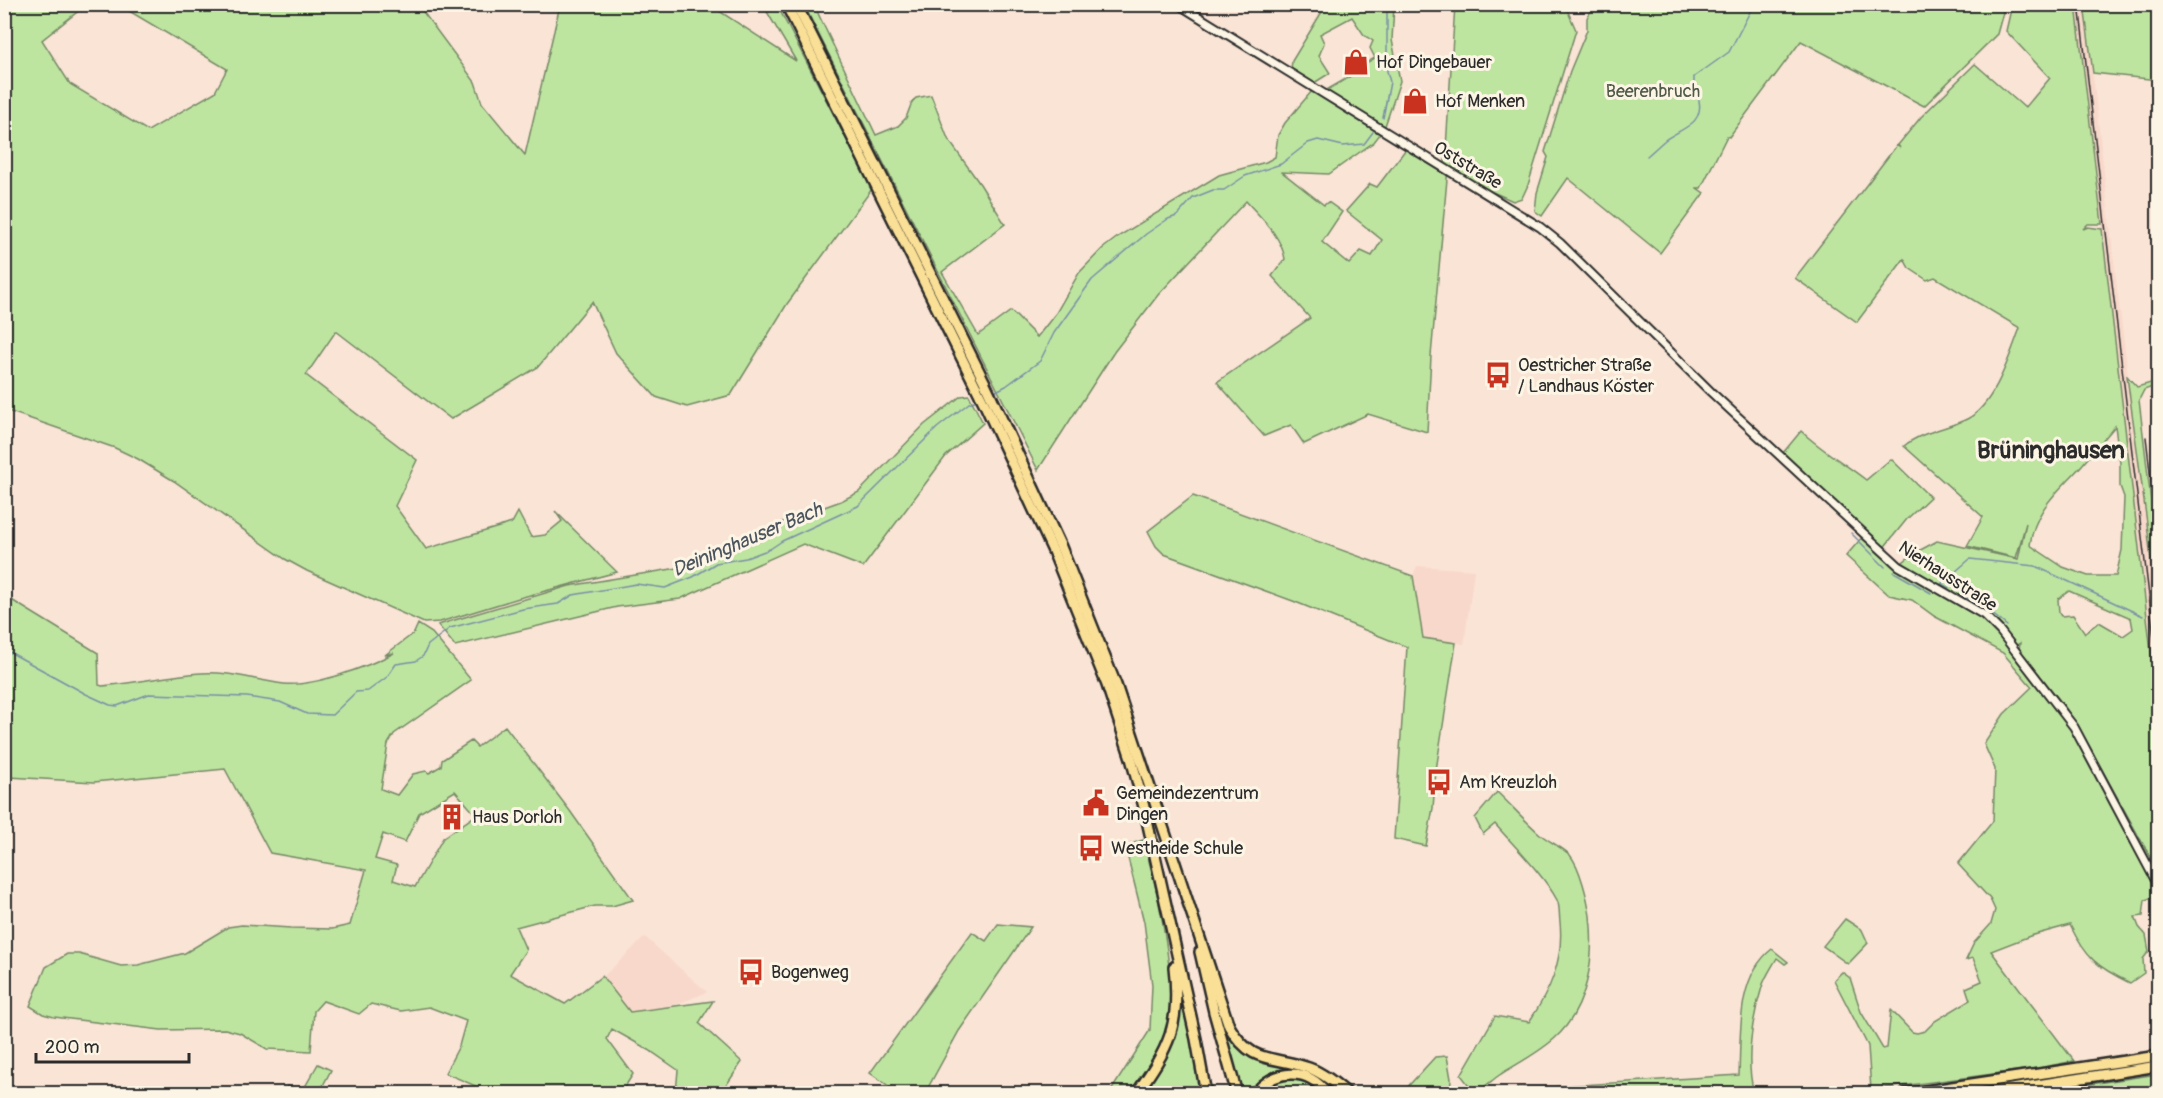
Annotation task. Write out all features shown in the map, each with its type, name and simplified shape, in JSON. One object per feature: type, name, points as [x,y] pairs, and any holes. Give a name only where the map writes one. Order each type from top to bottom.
[{"type":"highway","points":[[786,4],[980,383]]},
{"type":"highway","points":[[796,4],[1061,548],[1112,675],[1225,1016],[1235,1037],[1262,1058],[1298,1065],[1318,1072],[1348,1094]]},
{"type":"highway","points":[[989,402],[1107,685],[1131,758],[1206,1094]]},
{"type":"highway","points":[[1173,854],[1237,1094]]},
{"type":"highway","points":[[1136,1094],[1165,1050],[1175,1019],[1176,987],[1167,914]]},
{"type":"highway","points":[[1905,1094],[2158,1056]]},
{"type":"highway","points":[[1980,1094],[2158,1066]]},
{"type":"highway","points":[[1256,1094],[1267,1081],[1276,1076],[1294,1073],[1312,1079],[1327,1094]]},
{"type":"main road","name":"Oststraße","points":[[1178,4],[1540,227],[1560,243],[1711,392]]},
{"type":"main road","name":"Nierhausstraße","points":[[1711,392],[1899,566],[1984,615],[2000,631],[2074,727],[2158,885]]},
{"type":"shaded area","points":[[2076,5],[2085,5],[2117,289],[2147,523],[2158,625],[2158,712]]},
{"type":"shaded area","points":[[1417,566],[1474,570],[1464,644],[1423,638],[1413,576]]},
{"type":"shaded area","points":[[645,937],[707,992],[670,1007],[630,1012],[603,977]]},
{"type":"green space","points":[[5,4],[86,5],[42,40],[70,84],[148,131],[215,92],[227,69],[119,5],[418,5],[475,82],[482,103],[525,155],[560,5],[710,5],[796,61],[763,5],[777,5],[872,189],[787,304],[731,395],[687,407],[656,397],[616,353],[592,302],[538,367],[451,419],[336,331],[306,375],[417,460],[395,506],[426,549],[512,523],[518,512],[531,537],[545,535],[562,521],[555,511],[617,572],[440,622],[424,623],[285,559],[174,481],[138,459],[115,448],[5,410]]},
{"type":"green space","name":"Beerenbruch","points":[[1594,4],[2005,5],[1997,34],[1924,106],[1801,41],[1729,137],[1727,136],[1701,188],[1697,188],[1704,193],[1660,253],[1568,178],[1542,216],[1535,211],[1537,193],[1548,157],[1545,152],[1570,71],[1587,30],[1587,18]]},
{"type":"green space","points":[[804,5],[814,5],[876,135],[898,126],[906,118],[916,98],[931,95],[948,139],[1005,224],[942,272],[978,335],[1011,311],[1037,337],[1056,313],[1079,273],[1102,249],[1119,236],[1219,175],[1266,162],[1275,157],[1278,135],[1285,123],[1317,85],[1325,91],[1358,72],[1357,68],[1375,58],[1370,48],[1373,41],[1364,35],[1352,17],[1320,34],[1324,43],[1319,56],[1330,73],[1314,83],[1291,69],[1292,61],[1326,5],[1394,5],[1392,40],[1400,81],[1384,129],[1374,142],[1329,174],[1282,172],[1324,205],[1328,202],[1342,212],[1322,242],[1349,264],[1361,251],[1372,256],[1382,240],[1346,211],[1370,184],[1377,187],[1409,145],[1445,164],[1455,5],[1565,5],[1576,30],[1522,198],[1513,201],[1448,168],[1431,356],[1427,432],[1368,414],[1304,444],[1291,425],[1264,436],[1217,382],[1310,318],[1272,276],[1285,259],[1283,250],[1270,227],[1246,201],[1158,295],[1114,352],[1038,470]]},
{"type":"green space","points":[[2012,5],[2076,5],[2102,224],[2088,224],[2083,229],[2088,227],[2102,229],[2158,712],[2158,871],[2065,707],[2019,649],[2020,643],[2012,648],[2070,724],[2158,891],[2156,896],[2145,900],[2143,916],[2135,917],[2139,927],[2146,935],[2149,951],[2143,959],[2144,973],[2130,983],[2109,972],[2087,954],[2070,925],[2030,936],[1991,951],[2074,1061],[2039,1068],[1871,1090],[1868,1046],[1834,980],[1842,972],[1850,978],[1861,1012],[1883,1049],[1887,1048],[1891,1010],[1912,1032],[1917,1033],[1925,1031],[1935,1021],[1970,1000],[1966,988],[1982,981],[1973,958],[1966,960],[1974,943],[1991,924],[1995,910],[1990,899],[1958,864],[1993,821],[1995,769],[1984,744],[2004,714],[2032,687],[2003,653],[1934,616],[1912,600],[1889,595],[1846,556],[1865,534],[1778,459],[1801,431],[1866,480],[1891,459],[1930,497],[1907,519],[1882,550],[1899,565],[1913,554],[1937,541],[2018,559],[2026,523],[2016,558],[1967,546],[1983,517],[1904,446],[1919,437],[1967,419],[1977,412],[2000,379],[2020,328],[1935,277],[1927,280],[1909,268],[1904,259],[1857,322],[1795,278],[1897,145],[1900,148],[1898,145],[1921,117],[1975,64],[2025,108],[2050,78],[2006,31]],"holes":[[[2115,426],[2120,463],[2120,486],[2124,497],[2122,550],[2116,576],[2088,576],[2063,567],[2030,545],[2037,521],[2049,501]],[[2069,591],[2131,618],[2133,629],[2123,636],[2099,622],[2085,633],[2073,615],[2061,616],[2059,613],[2058,599]]]},
{"type":"green space","points":[[2084,5],[2158,5],[2158,80],[2093,73]]},
{"type":"green space","points":[[2127,376],[2137,387],[2158,381],[2158,385],[2144,390],[2139,400],[2153,518],[2158,518],[2158,625],[2147,523]]},
{"type":"green space","points":[[969,395],[983,423],[946,456],[863,567],[803,544],[680,599],[617,607],[455,646],[438,625],[569,586],[690,566],[720,554],[780,523],[841,501],[859,492],[924,425],[961,396]]},
{"type":"green space","points":[[1193,496],[1413,576],[1423,638],[1456,643],[1426,846],[1394,839],[1407,647],[1293,601],[1164,554],[1156,546],[1148,531]]},
{"type":"green space","points":[[5,596],[98,653],[99,685],[102,686],[202,673],[233,675],[284,684],[310,682],[355,670],[394,653],[385,655],[414,633],[418,624],[432,633],[471,680],[394,734],[388,744],[381,789],[397,795],[413,774],[426,771],[429,773],[441,766],[442,760],[471,741],[477,747],[505,726],[570,811],[633,900],[612,906],[595,906],[516,927],[526,950],[510,974],[565,1004],[602,976],[630,1012],[713,1001],[699,1023],[742,1062],[721,1093],[676,1093],[678,1070],[612,1029],[607,1039],[633,1074],[621,1093],[492,1093],[445,1073],[459,1046],[466,1021],[429,1007],[401,1011],[371,1004],[359,1014],[323,1001],[314,1011],[311,1051],[267,1049],[240,1033],[225,1029],[161,1030],[43,1014],[30,1006],[46,967],[67,954],[79,954],[121,966],[138,965],[185,953],[228,927],[242,925],[332,929],[350,925],[366,870],[270,853],[225,769],[94,782],[9,777],[5,781]],"holes":[[[455,791],[476,815],[443,838],[415,887],[393,880],[397,865],[375,859],[383,834],[405,842],[419,813]]]},
{"type":"green space","points":[[1497,792],[1540,834],[1567,852],[1574,860],[1590,916],[1590,965],[1582,998],[1566,1027],[1542,1049],[1475,1093],[1461,1075],[1495,1016],[1529,1022],[1554,975],[1561,936],[1559,908],[1551,890],[1495,824],[1483,834],[1475,818]]},
{"type":"green space","points":[[1143,840],[1162,921],[1172,1003],[1179,979],[1201,1093],[1109,1094],[1150,1030],[1152,985],[1144,922],[1125,846]]},
{"type":"green space","points":[[1845,919],[1862,930],[1868,943],[1848,964],[1823,946]]},
{"type":"green space","points":[[998,924],[1031,927],[959,1031],[925,1093],[899,1093],[870,1073],[972,932],[986,941]]},
{"type":"green space","points":[[1772,949],[1788,962],[1785,964],[1777,958],[1758,999],[1750,1054],[1754,1093],[1512,1093],[1518,1089],[1739,1075],[1741,1024],[1746,990],[1760,961]]},
{"type":"green space","points":[[1212,984],[1233,1025],[1241,1037],[1254,1048],[1315,1066],[1356,1093],[1240,1093]]},
{"type":"green space","points":[[1447,1056],[1451,1079],[1450,1093],[1402,1093],[1435,1057]]},
{"type":"green space","points":[[318,1064],[331,1070],[319,1093],[285,1093],[287,1086],[302,1092]]},
{"type":"green space","points":[[2158,1073],[2158,1092],[2030,1093],[2151,1075]]},
{"type":"waterway","name":"Deininghauser Bach","points":[[1383,118],[1390,82],[1387,71],[1387,4]]},
{"type":"waterway","points":[[1697,92],[1694,77],[1729,52],[1754,4]]},
{"type":"waterway","name":"Beerenbruch","points":[[1768,4],[1772,7],[1774,4]]},
{"type":"waterway","points":[[1647,156],[1665,140],[1695,120],[1700,108],[1699,100]]},
{"type":"waterway","name":"Deininghauser Bach","points":[[992,393],[1006,386],[1040,361],[1054,333],[1092,280],[1146,234],[1168,219],[1177,216],[1193,198],[1213,190],[1224,190],[1245,176],[1281,164],[1308,143],[1318,140],[1343,146],[1364,144],[1373,132]]},
{"type":"waterway","name":"Deininghauser Bach","points":[[4,649],[110,705],[117,706],[149,694],[247,697],[280,702],[307,714],[332,715],[356,692],[368,691],[387,677],[396,664],[416,661],[423,656],[428,645],[450,628],[523,609],[558,604],[573,595],[636,584],[665,588],[693,577],[716,563],[746,558],[770,549],[782,541],[858,506],[937,428],[969,403],[977,400]]},
{"type":"waterway","points":[[1851,533],[1885,567]]},
{"type":"waterway","points":[[1941,584],[1970,559],[2035,566],[2143,616]]},
{"type":"waterway","points":[[1894,572],[1931,593]]},
{"type":"waterway","points":[[1942,584],[1949,588]]},
{"type":"waterway","points":[[1961,595],[1990,612],[2007,626]]},
{"type":"railway","points":[[2079,4],[2158,672]]},
{"type":"railway","points":[[2146,437],[2158,540]]},
{"type":"place","name":"Hof Dingebauer","points":[[1356,62]]},
{"type":"place","name":"Hof Menken","points":[[1415,101]]},
{"type":"place","name":"Oestricher Straße / Landhaus Köster","points":[[1498,375]]},
{"type":"place","name":"Am Kreuzloh","points":[[1439,782]]},
{"type":"place","name":"Gemeindezentrum Dingen","points":[[1096,803]]},
{"type":"place","name":"Haus Dorloh","points":[[452,817]]},
{"type":"place","name":"Westheide Schule","points":[[1091,848]]},
{"type":"place","name":"Bogenweg","points":[[751,972]]},
{"type":"district","name":"Brüninghausen","points":[[2051,450]]}]
